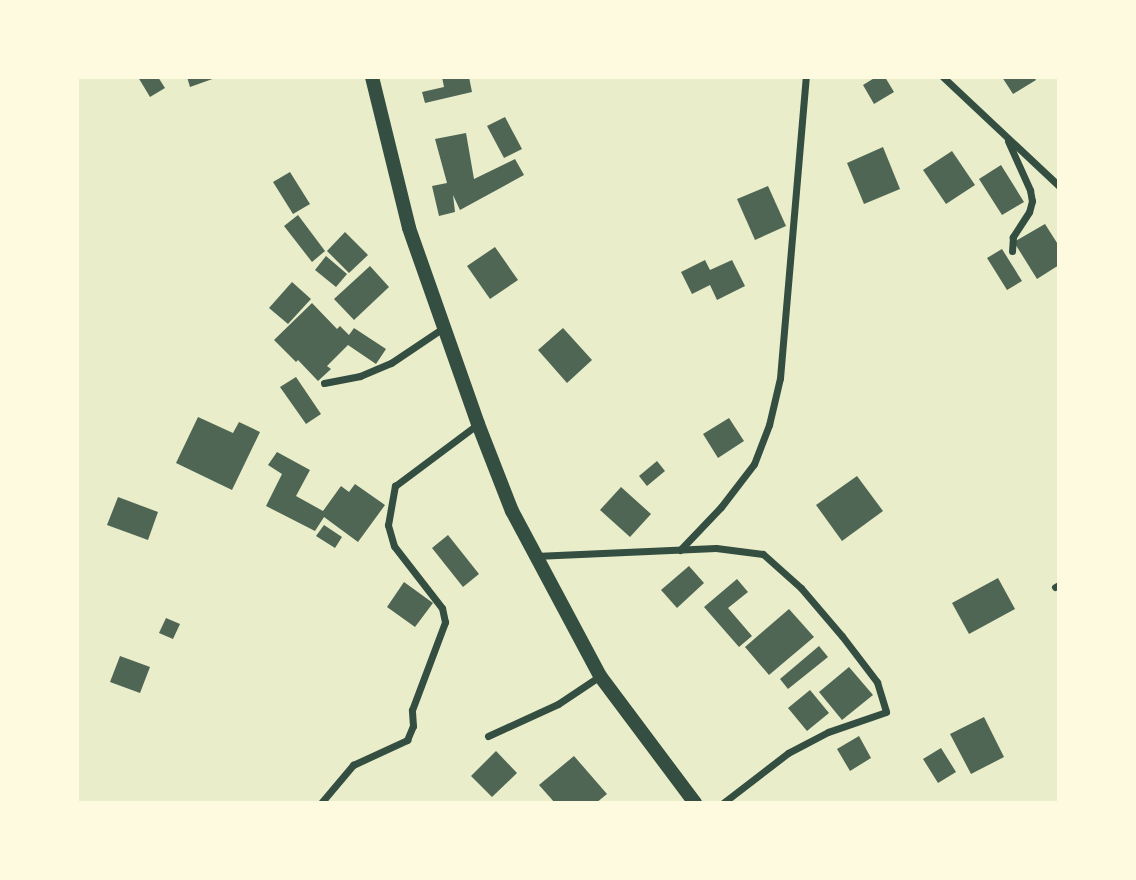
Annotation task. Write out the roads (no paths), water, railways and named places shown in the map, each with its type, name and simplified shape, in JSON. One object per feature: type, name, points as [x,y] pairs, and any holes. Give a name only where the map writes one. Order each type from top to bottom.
[{"type":"main road","points":[[372,77],[409,228],[443,328],[512,511],[600,676],[695,803]]},
{"type":"street","points":[[679,550],[721,507],[754,464],[769,425],[780,378],[806,77]]},
{"type":"street","points":[[943,77],[1059,186]]},
{"type":"street","points":[[1006,137],[1030,190],[1031,201],[1030,212],[1013,237],[1012,251]]},
{"type":"street","points":[[324,383],[360,376],[391,363],[443,328]]},
{"type":"street","points":[[321,803],[352,765],[407,740],[413,726],[412,710],[445,622],[442,608],[394,546],[388,525],[395,485],[478,424]]},
{"type":"street","points":[[534,556],[737,549],[762,554],[772,560],[834,626],[877,682],[886,712],[828,732],[788,753],[723,803]]},
{"type":"street","points":[[488,736],[558,704],[600,676]]}]
